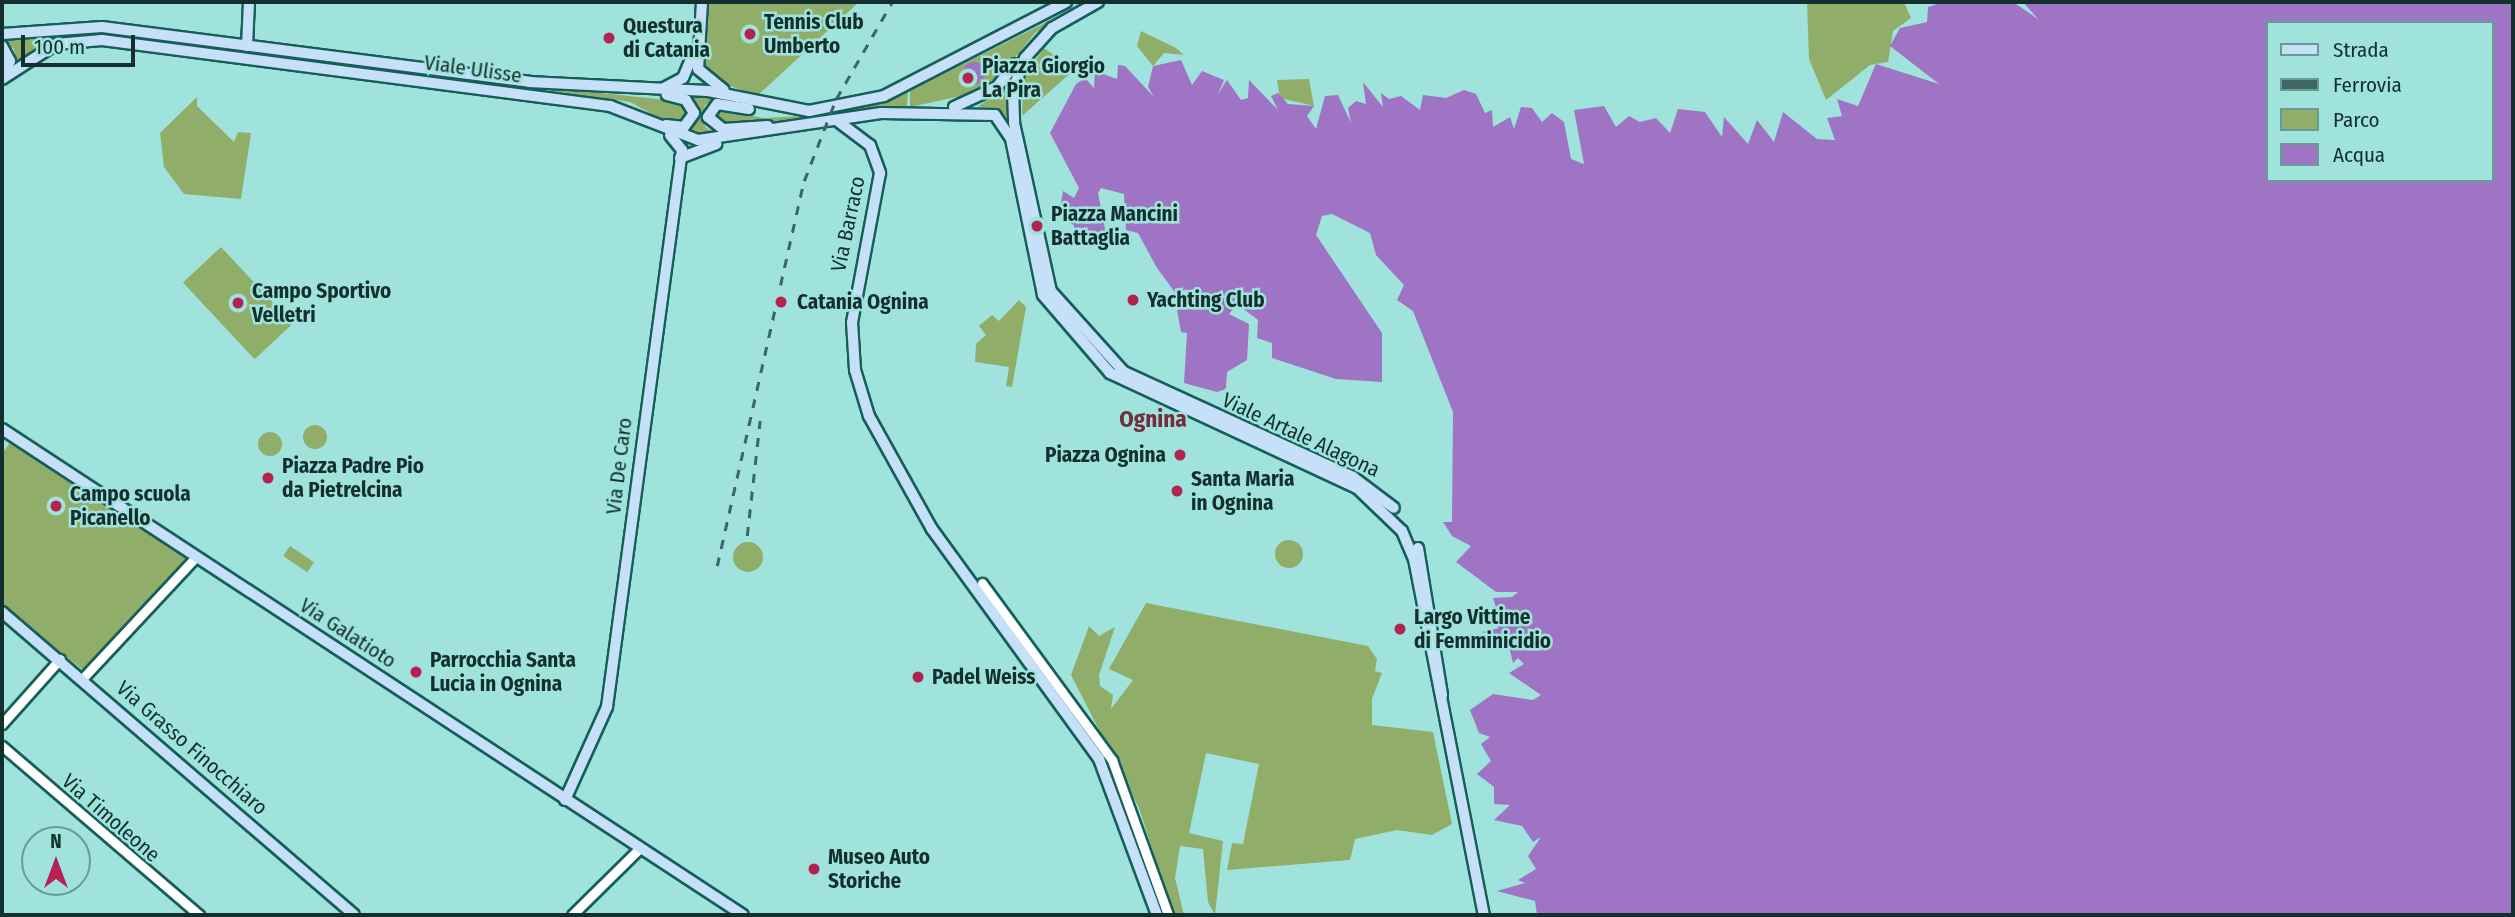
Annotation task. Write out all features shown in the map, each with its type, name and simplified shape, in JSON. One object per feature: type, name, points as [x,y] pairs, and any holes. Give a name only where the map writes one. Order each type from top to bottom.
[{"type":"main road","points":[[247,46],[249,2]]},
{"type":"main road","points":[[702,2],[699,32],[702,77],[756,103]]},
{"type":"main road","points":[[1055,304],[1039,286],[1005,123],[989,112],[942,111],[843,124],[723,129],[708,117],[710,108],[722,103],[797,111],[884,96],[1066,2]]},
{"type":"main road","points":[[942,111],[997,87],[1027,46],[1052,28],[1098,2]]},
{"type":"main road","name":"Viale Ulisse","points":[[2,34],[102,27],[648,91]]},
{"type":"main road","points":[[1052,28],[1025,58],[1014,83],[1018,142],[1055,304]]},
{"type":"main road","points":[[648,91],[683,78],[699,32]]},
{"type":"main road","name":"Viale Ulisse","points":[[2,77],[57,44],[102,40],[610,106],[647,118],[668,133]]},
{"type":"main road","points":[[2,47],[10,61],[2,77]]},
{"type":"main road","points":[[648,91],[696,89],[797,111]]},
{"type":"main road","points":[[647,118],[680,128],[693,116],[685,100],[648,91]]},
{"type":"main road","name":"Via Barraco","points":[[843,124],[870,145],[880,173],[854,293],[855,370],[880,441],[932,529],[1061,693]]},
{"type":"main road","points":[[668,133],[681,146],[680,158],[733,139],[809,125]]},
{"type":"main road","points":[[668,133],[733,139]]},
{"type":"main road","name":"Via De Caro","points":[[565,800],[607,707],[680,158]]},
{"type":"main road","name":"Viale Artale Alagona","points":[[1055,304],[1110,373],[1364,483],[1401,517],[1423,564],[1442,710],[1484,915]]},
{"type":"main road","name":"Via Galatioto","points":[[2,429],[743,915]]},
{"type":"main road","name":"Via Grasso Finocchiaro","points":[[2,612],[83,678],[354,915]]},
{"type":"main road","points":[[1061,693],[1112,785],[1157,915]]},
{"type":"street","points":[[83,678],[196,557]]},
{"type":"street","points":[[982,583],[1112,760],[1168,915]]},
{"type":"street","points":[[2,724],[60,659]]},
{"type":"street","name":"Via Timoleone","points":[[2,746],[199,915]]},
{"type":"street","points":[[572,915],[640,848]]},
{"type":"green space","points":[[709,2],[859,2],[757,96],[714,80],[703,66]]},
{"type":"green space","points":[[1086,2],[1035,33],[1002,74],[975,93],[910,107],[910,91]]},
{"type":"green space","points":[[1807,2],[1904,2],[1911,18],[1893,31],[1888,62],[1870,65],[1826,100],[1809,59]]},
{"type":"green space","points":[[1141,31],[1176,48],[1184,55],[1164,53],[1153,66],[1137,46]]},
{"type":"green space","points":[[62,33],[120,34],[269,53],[83,35],[53,40],[15,63],[14,49],[2,40]]},
{"type":"green space","points":[[1044,48],[1074,70],[1022,116],[1023,79]]},
{"type":"green space","points":[[278,54],[456,76],[455,79],[278,57]]},
{"type":"green space","points":[[467,79],[677,101],[690,109],[687,122],[670,124],[630,102]]},
{"type":"green space","points":[[1309,79],[1314,106],[1280,98],[1277,80]]},
{"type":"green space","points":[[1009,88],[1007,105],[1012,130],[1001,112],[978,106]]},
{"type":"green space","points":[[908,92],[907,107],[809,119],[721,125],[715,120],[714,109],[764,118],[835,114]]},
{"type":"green space","points":[[685,95],[718,98],[705,105],[702,117],[706,128],[721,135],[687,131],[699,114]]},
{"type":"green space","points":[[197,97],[197,106],[234,142],[238,132],[251,133],[241,199],[184,194],[164,167],[160,133]]},
{"type":"green space","name":"Campo Sportivo Velletri","points":[[221,247],[293,324],[255,359],[183,282]]},
{"type":"green space","points":[[1019,300],[1026,307],[1012,387],[1006,386],[1009,367],[975,362],[976,344],[986,335],[979,326],[992,315],[999,321]]},
{"type":"green space","points":[[315,425],[324,428],[327,437],[324,446],[315,449],[306,446],[303,437],[306,428]]},
{"type":"green space","points":[[270,432],[278,436],[282,444],[278,452],[270,456],[262,452],[258,444],[262,436]]},
{"type":"green space","name":"Campo scuola Picanello","points":[[11,441],[188,558],[83,670],[2,606],[2,454]]},
{"type":"green space","points":[[1289,540],[1299,544],[1303,554],[1299,564],[1289,568],[1279,564],[1275,554],[1279,544]]},
{"type":"green space","points":[[748,542],[758,547],[763,557],[758,567],[748,572],[738,567],[733,557],[738,547]]},
{"type":"green space","points":[[290,546],[314,562],[307,572],[283,556]]},
{"type":"green space","points":[[1146,603],[1368,646],[1377,659],[1375,671],[1382,673],[1372,699],[1372,725],[1433,732],[1452,824],[1432,835],[1397,830],[1355,839],[1350,860],[1227,870],[1232,843],[1243,844],[1259,764],[1206,753],[1189,833],[1223,841],[1215,915],[1208,902],[1203,849],[1180,846],[1175,878],[1184,915],[1173,915],[1139,808],[1071,675],[1089,626],[1099,636],[1115,627],[1099,675],[1100,686],[1113,695],[1111,709],[1133,680],[1109,669]]},
{"type":"water","points":[[1943,2],[2013,2],[2038,19],[2023,2],[2513,2],[2513,915],[1537,915],[1535,901],[1497,891],[1525,883],[1518,880],[1536,869],[1528,856],[1541,837],[1533,842],[1522,826],[1494,820],[1510,805],[1494,804],[1494,787],[1477,774],[1491,761],[1481,744],[1490,737],[1479,733],[1470,710],[1493,694],[1533,700],[1541,695],[1509,673],[1524,664],[1518,658],[1513,663],[1508,642],[1482,632],[1499,628],[1492,623],[1506,613],[1497,611],[1493,598],[1512,597],[1518,592],[1496,592],[1456,562],[1471,546],[1452,536],[1443,522],[1452,522],[1453,412],[1413,311],[1397,300],[1404,285],[1376,255],[1370,233],[1332,214],[1322,216],[1316,235],[1382,333],[1382,382],[1336,379],[1272,358],[1272,343],[1257,338],[1258,320],[1237,304],[1229,314],[1249,324],[1247,360],[1227,372],[1226,389],[1217,392],[1184,383],[1187,333],[1181,332],[1177,310],[1193,303],[1186,289],[1177,295],[1157,268],[1138,233],[1126,230],[1124,194],[1101,188],[1098,193],[1106,234],[1075,240],[1074,225],[1065,221],[1072,216],[1060,210],[1063,191],[1074,198],[1079,188],[1050,133],[1076,84],[1085,78],[1094,88],[1095,71],[1117,79],[1118,65],[1125,66],[1154,97],[1148,87],[1153,66],[1181,60],[1192,85],[1202,71],[1224,80],[1218,94],[1227,80],[1241,100],[1248,98],[1249,80],[1278,110],[1271,96],[1278,93],[1288,104],[1314,106],[1307,116],[1316,129],[1325,96],[1338,95],[1351,123],[1348,108],[1356,101],[1366,104],[1363,82],[1383,107],[1381,93],[1389,99],[1401,96],[1420,110],[1423,95],[1446,98],[1464,90],[1476,94],[1485,113],[1492,110],[1493,127],[1510,117],[1514,129],[1521,107],[1532,108],[1542,122],[1552,113],[1564,122],[1571,159],[1584,164],[1574,110],[1604,106],[1616,127],[1629,116],[1640,122],[1656,118],[1670,133],[1678,109],[1705,112],[1722,137],[1724,117],[1748,144],[1757,120],[1774,142],[1783,112],[1817,139],[1835,140],[1827,118],[1842,116],[1837,99],[1858,106],[1876,64],[1939,84],[1890,46],[1900,28],[1927,22],[1928,7]]},
{"type":"water","points":[[974,62],[982,65],[985,73],[982,81],[974,84],[966,81],[963,73],[966,65]]},
{"type":"railway","points":[[717,566],[804,181],[836,99],[892,2]]},
{"type":"railway","points":[[747,536],[760,421]]},
{"type":"place","name":"Tennis Club Umberto","points":[[750,34]]},
{"type":"place","name":"Questura di Catania","points":[[609,38]]},
{"type":"place","name":"Piazza Giorgio La Pira","points":[[968,78]]},
{"type":"place","name":"Piazza Mancini Battaglia","points":[[1037,226]]},
{"type":"place","name":"Yachting Club","points":[[1133,300]]},
{"type":"place","name":"Catania Ognina","points":[[781,302]]},
{"type":"place","name":"Campo Sportivo Velletri","points":[[238,303]]},
{"type":"place","name":"Piazza Ognina","points":[[1180,455]]},
{"type":"place","name":"Piazza Padre Pio da Pietrelcina","points":[[268,478]]},
{"type":"place","name":"Santa Maria in Ognina","points":[[1177,491]]},
{"type":"place","name":"Campo scuola Picanello","points":[[56,506]]},
{"type":"place","name":"Largo Vittime di Femminicidio","points":[[1400,629]]},
{"type":"place","name":"Parrocchia Santa Lucia in Ognina","points":[[416,672]]},
{"type":"place","name":"Padel Weiss","points":[[918,677]]},
{"type":"place","name":"Museo Auto Storiche","points":[[814,869]]},
{"type":"district","name":"Ognina","points":[[1153,419]]}]
